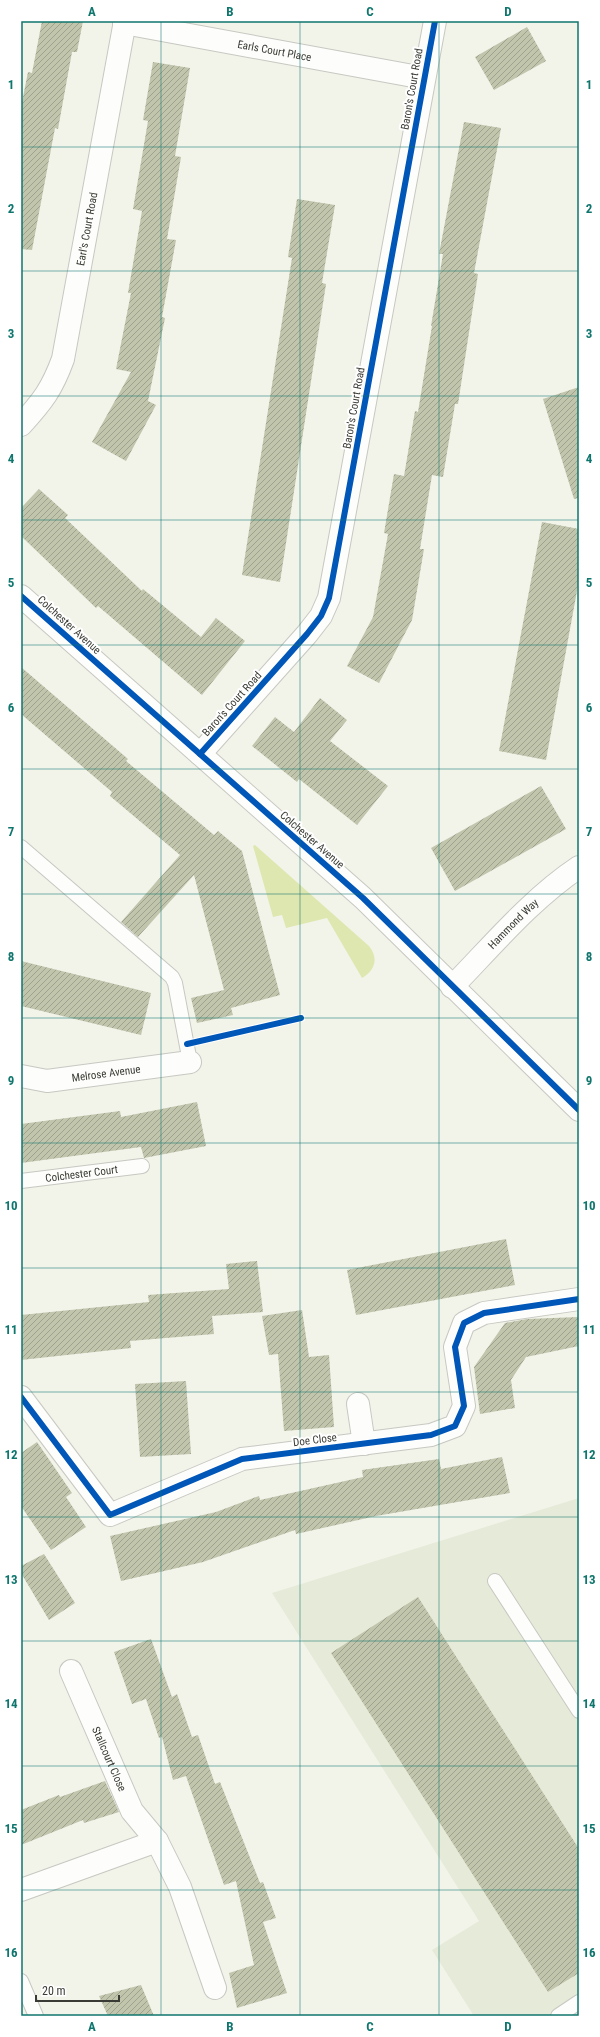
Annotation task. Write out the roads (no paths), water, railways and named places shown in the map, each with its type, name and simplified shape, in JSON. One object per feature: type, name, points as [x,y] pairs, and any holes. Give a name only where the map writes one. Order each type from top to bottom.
[{"type":"street","name":"Baron's Court Road","points":[[200,754],[307,634],[321,616],[329,598],[435,21]]},
{"type":"street","name":"Earls Court Place","points":[[124,22],[424,78]]},
{"type":"street","name":"Earl's Court Road","points":[[21,425],[43,402],[54,384],[63,358],[124,22]]},
{"type":"street","name":"Colchester Avenue","points":[[21,596],[363,898],[579,1110]]},
{"type":"street","name":"Hammond Way","points":[[452,987],[536,901],[558,881],[579,867]]},
{"type":"street","name":"Melrose Avenue","points":[[21,1076],[48,1080],[190,1062]]},
{"type":"street","name":"Doe Close","points":[[21,1397],[110,1516],[242,1459],[432,1435],[455,1426],[464,1406],[455,1348],[464,1323],[484,1313],[579,1299]]},
{"type":"street","points":[[358,1404],[364,1444]]},
{"type":"street","name":"Stallcourt Close","points":[[71,1671],[132,1810],[157,1841],[180,1887],[215,1988]]},
{"type":"street","points":[[21,1890],[157,1841]]},
{"type":"lane","points":[[21,847],[172,977],[175,984],[190,1062]]},
{"type":"lane","name":"Colchester Court","points":[[21,1181],[142,1166]]},
{"type":"lane","points":[[495,1581],[579,1711]]},
{"type":"lane","points":[[21,1981],[24,1998],[36,2016]]},
{"type":"lane","points":[[558,2016],[579,2002]]}]
